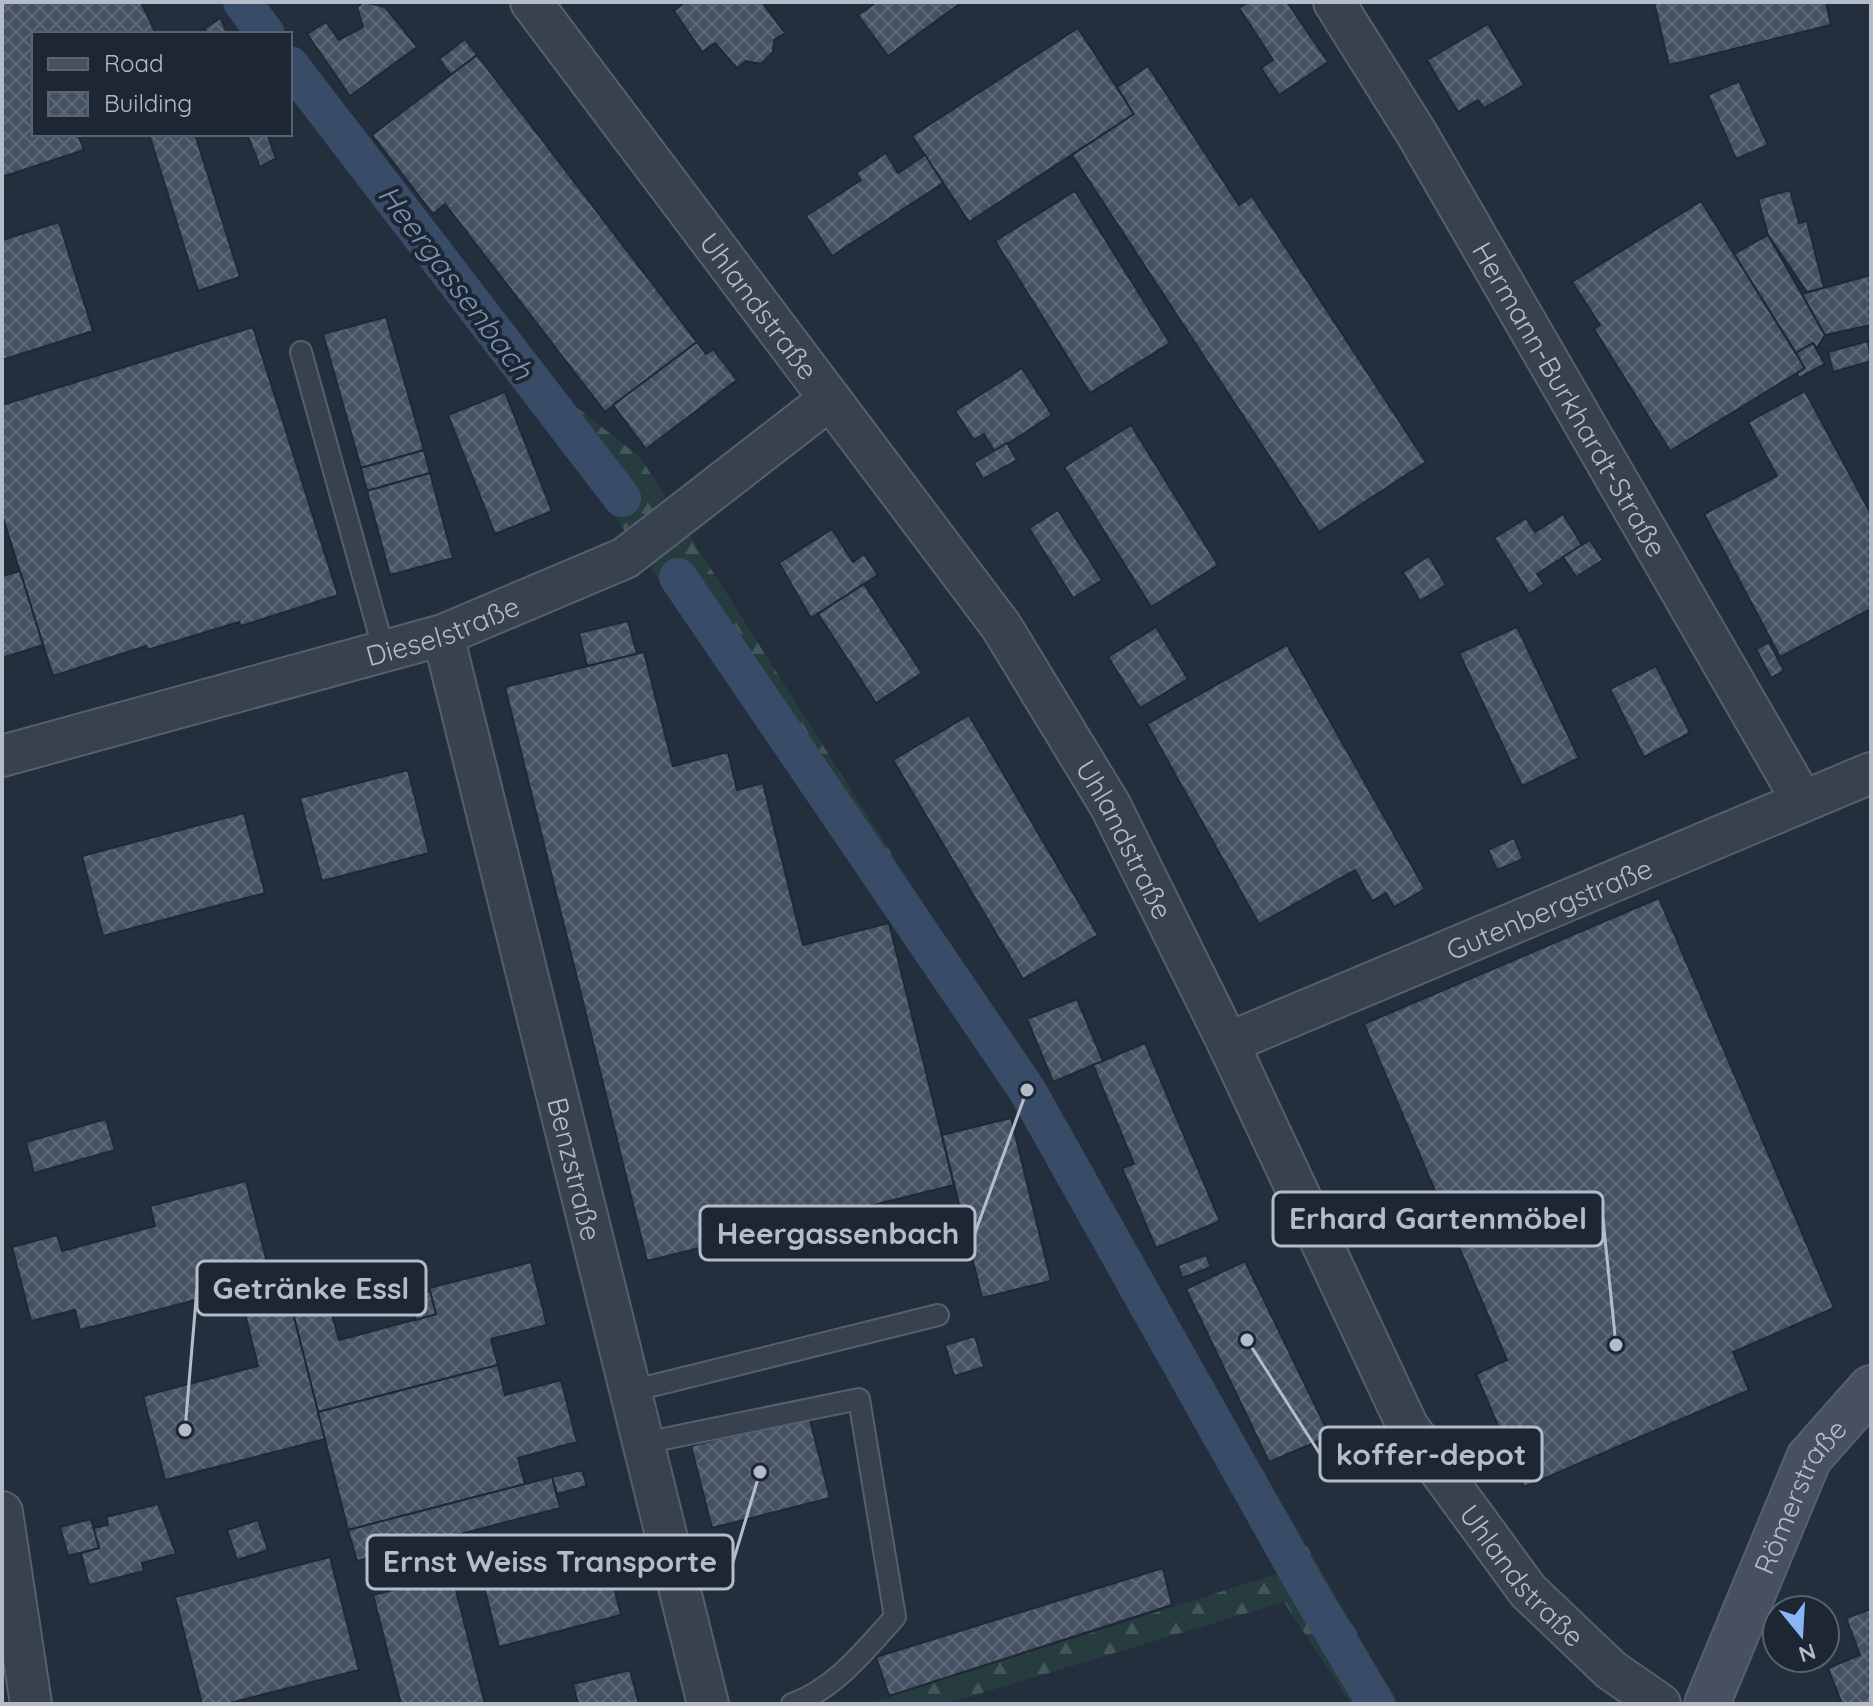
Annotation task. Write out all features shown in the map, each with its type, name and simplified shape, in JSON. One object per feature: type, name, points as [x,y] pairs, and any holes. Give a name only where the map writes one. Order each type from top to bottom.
[{"type":"main road","name":"Römerstraße","points":[[1707,1704],[1809,1458],[1871,1388]]},
{"type":"street","name":"Uhlandstraße","points":[[531,2],[1001,626],[1110,805],[1228,1043],[1408,1427],[1528,1591],[1611,1670],[1660,1704]]},
{"type":"street","name":"Hermann-Burkhardt-Straße","points":[[1334,2],[1417,134],[1802,800]]},
{"type":"street","name":"Dieselstraße","points":[[2,756],[443,635],[625,558],[830,399]]},
{"type":"street","name":"Benzstraße","points":[[443,635],[708,1704]]},
{"type":"street","name":"Gutenbergstraße","points":[[1228,1043],[1871,773]]},
{"type":"street","points":[[2,1512],[31,1704]]},
{"type":"lane","points":[[301,352],[384,651]]},
{"type":"lane","points":[[631,1391],[938,1315]]},
{"type":"lane","points":[[644,1443],[859,1399],[895,1617],[816,1696],[792,1704]]},
{"type":"green space","points":[[497,345],[640,457],[1065,1127],[1398,1704],[1351,1704],[1284,1602],[945,1704],[867,1704],[1277,1574],[1022,1108]]},
{"type":"building","points":[[2,2],[141,2],[155,32],[32,32],[32,136],[79,136],[84,150],[2,177]]},
{"type":"building","points":[[364,2],[385,7],[417,47],[350,96],[307,34],[326,22],[339,40],[363,27],[357,7]]},
{"type":"building","points":[[685,2],[762,2],[785,33],[774,40],[773,52],[761,64],[746,61],[737,68],[715,43],[702,52],[674,11]]},
{"type":"building","points":[[877,2],[962,2],[888,56],[858,15]]},
{"type":"building","points":[[1248,2],[1287,2],[1328,62],[1279,95],[1261,68],[1273,60],[1239,8]]},
{"type":"building","points":[[1654,2],[1826,2],[1831,25],[1669,65]]},
{"type":"building","points":[[221,18],[226,32],[206,32],[205,28]]},
{"type":"building","points":[[1488,24],[1524,85],[1484,108],[1478,100],[1458,112],[1427,60]]},
{"type":"building","points":[[1078,28],[1134,114],[969,222],[912,136]]},
{"type":"building","points":[[465,39],[477,55],[451,75],[439,59]]},
{"type":"building","points":[[477,55],[697,342],[605,412],[445,204],[433,214],[372,135]]},
{"type":"building","points":[[1148,66],[1239,205],[1252,196],[1426,462],[1319,532],[1072,155],[1134,114],[1117,87]]},
{"type":"building","points":[[1739,81],[1768,145],[1736,159],[1708,95]]},
{"type":"building","points":[[150,136],[196,136],[240,277],[198,291]]},
{"type":"building","points":[[248,136],[268,136],[276,158],[260,167]]},
{"type":"building","points":[[886,153],[898,173],[925,155],[943,183],[832,256],[806,216],[861,180],[856,173]]},
{"type":"building","points":[[1790,190],[1799,223],[1807,221],[1824,288],[1807,292],[1768,235],[1758,199]]},
{"type":"building","points":[[1075,191],[1170,343],[1090,393],[995,241]]},
{"type":"building","points":[[1701,201],[1805,368],[1670,451],[1594,329],[1600,325],[1572,282]]},
{"type":"building","points":[[59,222],[93,331],[2,360],[2,240]]},
{"type":"building","points":[[1768,235],[1825,335],[1817,348],[1813,343],[1796,353],[1734,254]]},
{"type":"building","points":[[1871,275],[1871,325],[1825,335],[1802,294]]},
{"type":"building","points":[[386,317],[424,450],[361,468],[323,334]]},
{"type":"building","points":[[253,327],[338,595],[241,626],[239,622],[147,650],[146,646],[53,676],[2,515],[2,405]]},
{"type":"building","points":[[1868,341],[1871,361],[1833,372],[1828,352]]},
{"type":"building","points":[[697,342],[706,354],[713,349],[737,380],[646,449],[613,405]]},
{"type":"building","points":[[1813,343],[1825,364],[1799,378],[1797,373],[1805,368],[1796,353]]},
{"type":"building","points":[[1022,368],[1052,415],[995,452],[984,434],[974,440],[955,411]]},
{"type":"building","points":[[1805,391],[1871,514],[1871,609],[1780,657],[1704,514],[1777,476],[1748,422]]},
{"type":"building","points":[[505,392],[552,511],[495,534],[448,415]]},
{"type":"building","points":[[1131,425],[1218,565],[1151,607],[1064,467]]},
{"type":"building","points":[[1007,443],[1017,460],[983,479],[974,463]]},
{"type":"building","points":[[424,450],[430,473],[367,491],[361,468]]},
{"type":"building","points":[[430,473],[453,558],[390,575],[367,491]]},
{"type":"building","points":[[1058,510],[1102,580],[1073,598],[1029,528]]},
{"type":"building","points":[[1563,514],[1582,545],[1537,574],[1544,584],[1529,594],[1494,538],[1526,518],[1535,532]]},
{"type":"building","points":[[832,529],[853,562],[864,554],[878,575],[811,618],[779,563]]},
{"type":"building","points":[[1590,540],[1603,560],[1576,577],[1563,557]]},
{"type":"building","points":[[1429,556],[1446,585],[1420,601],[1403,572]]},
{"type":"building","points":[[20,571],[43,645],[2,658],[2,576]]},
{"type":"building","points":[[864,584],[922,673],[876,703],[818,614]]},
{"type":"building","points":[[628,621],[637,654],[587,666],[579,633]]},
{"type":"building","points":[[1156,627],[1188,679],[1140,708],[1108,657]]},
{"type":"building","points":[[1517,627],[1579,758],[1522,786],[1459,653]]},
{"type":"building","points":[[1769,642],[1784,671],[1771,678],[1756,649]]},
{"type":"building","points":[[1287,645],[1425,889],[1394,907],[1386,893],[1372,901],[1355,870],[1259,924],[1147,724]]},
{"type":"building","points":[[644,652],[673,766],[728,752],[737,790],[763,783],[803,945],[889,923],[954,1185],[647,1261],[505,687]]},
{"type":"building","points":[[1656,666],[1690,733],[1644,757],[1610,689]]},
{"type":"building","points":[[969,715],[1098,935],[1023,979],[893,760]]},
{"type":"building","points":[[408,770],[429,853],[322,881],[300,798]]},
{"type":"building","points":[[244,813],[265,893],[103,936],[82,856]]},
{"type":"building","points":[[1514,838],[1523,859],[1497,870],[1488,850]]},
{"type":"building","points":[[1659,898],[1834,1308],[1733,1352],[1749,1390],[1524,1487],[1476,1374],[1507,1360],[1364,1024]]},
{"type":"building","points":[[1077,999],[1103,1061],[1053,1082],[1027,1019]]},
{"type":"building","points":[[1145,1043],[1220,1221],[1156,1248],[1122,1168],[1134,1164],[1093,1065]]},
{"type":"building","points":[[1011,1118],[1051,1281],[982,1298],[942,1135]]},
{"type":"building","points":[[106,1119],[115,1150],[34,1173],[26,1142]]},
{"type":"building","points":[[246,1181],[276,1297],[243,1306],[238,1289],[80,1330],[75,1310],[31,1321],[12,1247],[57,1235],[62,1251],[155,1226],[150,1206]]},
{"type":"building","points":[[1206,1255],[1211,1267],[1182,1278],[1178,1265]]},
{"type":"building","points":[[1245,1261],[1330,1436],[1269,1462],[1186,1289]]},
{"type":"building","points":[[531,1262],[547,1325],[491,1339],[498,1365],[318,1412],[288,1294],[324,1285],[339,1340],[436,1314],[429,1288]]},
{"type":"building","points":[[430,1291],[436,1314],[416,1320],[409,1297]]},
{"type":"building","points":[[288,1294],[325,1439],[165,1480],[143,1396],[258,1366],[243,1306]]},
{"type":"building","points":[[975,1336],[984,1367],[954,1376],[945,1345]]},
{"type":"building","points":[[498,1365],[505,1395],[561,1380],[577,1442],[518,1458],[525,1484],[348,1530],[318,1412]]},
{"type":"building","points":[[809,1416],[830,1498],[712,1528],[691,1446]]},
{"type":"building","points":[[582,1470],[587,1486],[557,1494],[552,1477]]},
{"type":"building","points":[[552,1477],[560,1508],[357,1561],[348,1530]]},
{"type":"building","points":[[158,1504],[176,1554],[142,1563],[144,1571],[89,1585],[81,1553],[99,1548],[93,1528],[108,1525],[106,1517]]},
{"type":"building","points":[[91,1519],[99,1548],[68,1556],[60,1527]]},
{"type":"building","points":[[258,1520],[268,1550],[237,1560],[227,1530]]},
{"type":"building","points":[[602,1539],[621,1615],[499,1647],[480,1570]]},
{"type":"building","points":[[330,1557],[359,1670],[226,1704],[202,1704],[175,1597]]},
{"type":"building","points":[[1163,1568],[1172,1605],[889,1696],[876,1657]]},
{"type":"building","points":[[452,1575],[485,1704],[401,1704],[373,1595]]},
{"type":"building","points":[[1871,1609],[1871,1704],[1842,1704],[1830,1674],[1841,1674],[1841,1663],[1860,1655],[1846,1618]]},
{"type":"building","points":[[630,1670],[639,1704],[578,1704],[573,1684]]},
{"type":"waterway","name":"Heergassenbach","points":[[242,2],[264,32]]},
{"type":"waterway","name":"Heergassenbach","points":[[292,68],[622,498]]},
{"type":"waterway","name":"Heergassenbach","points":[[678,577],[1027,1090],[1303,1581],[1376,1704]]},
{"type":"place","name":"Heergassenbach","points":[[1027,1090]]},
{"type":"place","name":"koffer-depot","points":[[1247,1340]]},
{"type":"place","name":"Erhard Gartenmöbel","points":[[1616,1345]]},
{"type":"place","name":"Getränke Essl","points":[[185,1430]]},
{"type":"place","name":"Ernst Weiss Transporte","points":[[760,1472]]}]
